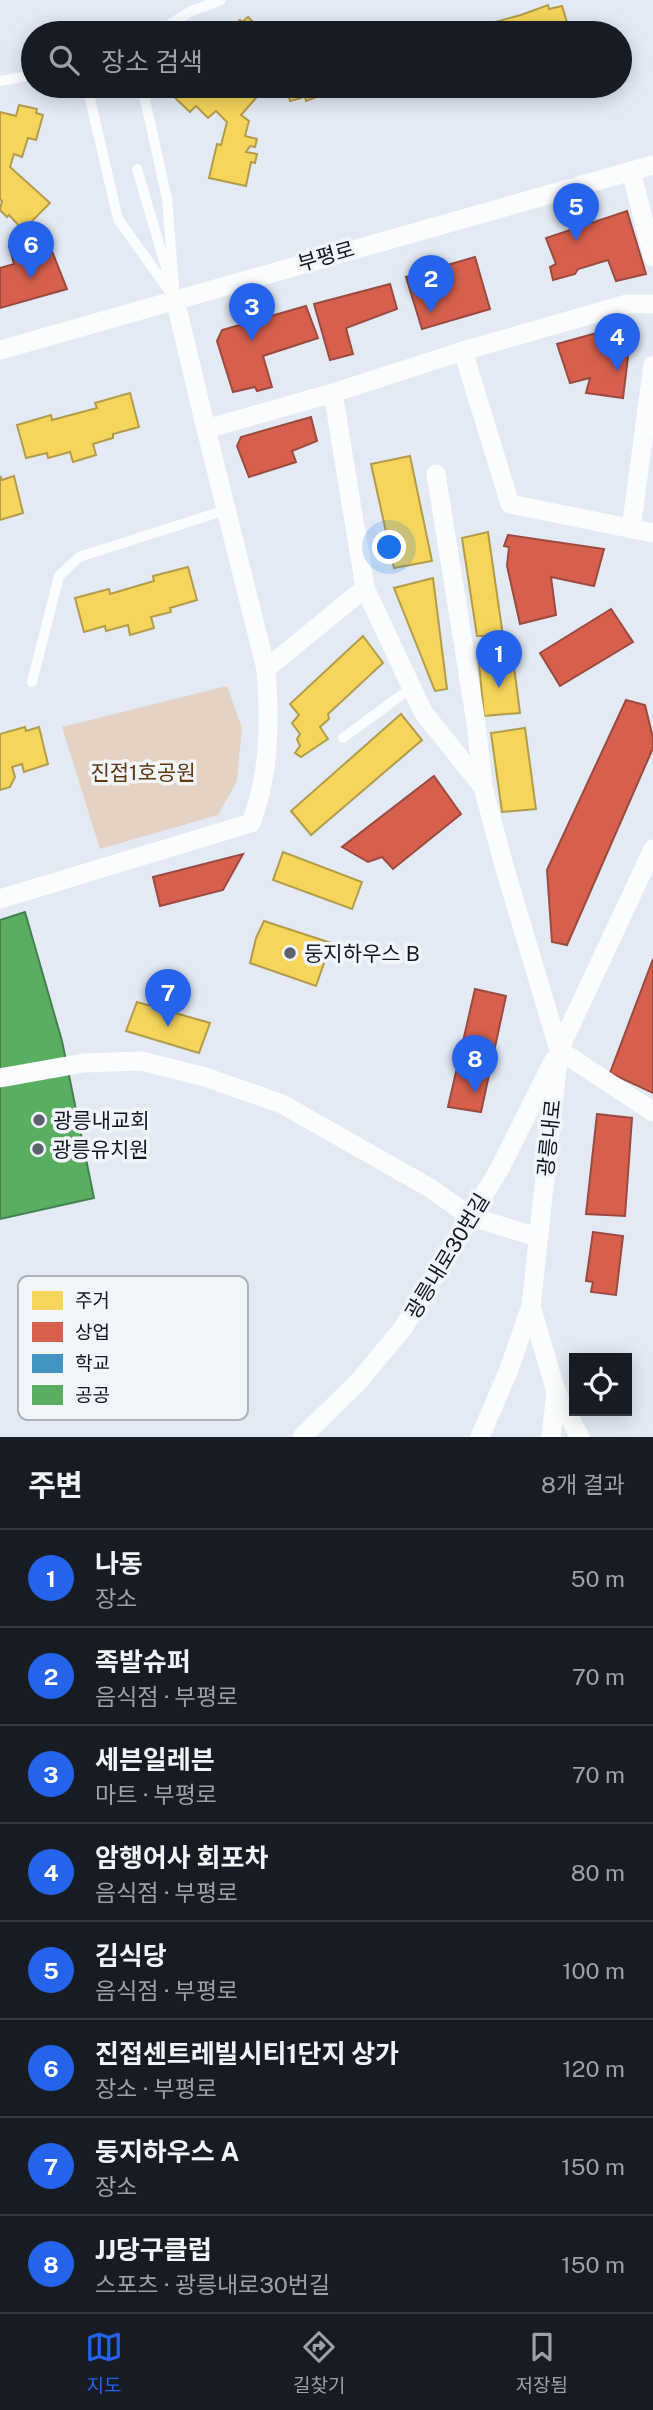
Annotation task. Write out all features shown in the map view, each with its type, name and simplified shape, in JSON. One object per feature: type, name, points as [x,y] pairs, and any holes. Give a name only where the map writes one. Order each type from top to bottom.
[{"type":"street","name":"부평로","points":[[0,350],[653,165]]},
{"type":"street","points":[[631,171],[653,257]]},
{"type":"street","points":[[0,899],[251,823],[262,795],[270,719],[266,669],[175,299]]},
{"type":"street","points":[[206,429],[627,304],[653,304]]},
{"type":"street","points":[[463,351],[510,504],[653,533]]},
{"type":"street","points":[[631,529],[653,365]]},
{"type":"street","points":[[333,393],[365,588],[423,712],[483,787]]},
{"type":"street","points":[[436,474],[476,723],[483,787],[559,1050],[653,1112]]},
{"type":"street","points":[[266,669],[365,588]]},
{"type":"street","name":"광릉내로","points":[[480,1437],[508,1372],[531,1306],[559,1050],[653,849]]},
{"type":"street","name":"광릉내로30번길","points":[[302,1437],[359,1381],[403,1328],[499,1170],[559,1050]]},
{"type":"street","points":[[0,1077],[84,1063],[141,1060],[205,1077],[282,1104],[430,1188],[471,1217],[538,1237]]},
{"type":"street","points":[[531,1306],[556,1392],[580,1437]]},
{"type":"street","points":[[551,1437],[556,1392]]},
{"type":"lane","points":[[175,21],[191,11],[221,0]]},
{"type":"lane","points":[[0,81],[21,77]]},
{"type":"lane","points":[[90,98],[118,219],[175,299]]},
{"type":"lane","points":[[145,98],[167,200],[175,299]]},
{"type":"lane","points":[[137,169],[175,299]]},
{"type":"lane","points":[[32,682],[59,576],[79,557],[226,510]]},
{"type":"lane","points":[[344,738],[411,688]]},
{"type":"green space","name":"진접1호공원","points":[[227,686],[242,728],[237,781],[218,815],[100,849],[62,727]]},
{"type":"building: 주거","points":[[548,5],[549,9],[562,6],[567,21],[499,21]]},
{"type":"building: 주거","points":[[175,98],[256,98],[241,115],[249,121],[245,136],[257,139],[255,147],[250,146],[246,152],[257,154],[255,163],[251,162],[246,186],[209,178],[217,144],[221,145],[227,122],[216,111],[208,118],[196,106],[190,112]]},
{"type":"building: 주거","points":[[19,105],[37,109],[36,113],[43,115],[36,140],[28,138],[22,157],[14,154],[10,167],[50,203],[23,230],[9,215],[7,217],[0,210],[0,112],[16,116]]},
{"type":"building: 주거","points":[[130,393],[139,427],[113,434],[113,438],[93,444],[96,455],[73,462],[70,452],[48,458],[47,453],[26,458],[17,425],[51,415],[52,420],[97,408],[95,403]]},
{"type":"building: 주거","points":[[410,456],[432,561],[394,568],[371,464]]},
{"type":"building: 주거","points":[[0,476],[2,480],[14,476],[23,513],[0,520]]},
{"type":"building: 주거","points":[[488,532],[503,636],[477,636],[462,538]]},
{"type":"building: 주거","points":[[188,567],[197,600],[170,608],[171,612],[151,617],[154,628],[130,635],[128,625],[106,631],[105,626],[84,632],[75,598],[109,589],[110,594],[154,581],[153,576]]},
{"type":"building: 주거","points":[[433,578],[447,689],[435,691],[394,588]]},
{"type":"building: 주거","points":[[363,636],[383,663],[328,714],[329,719],[320,727],[328,739],[301,757],[295,753],[300,746],[297,739],[300,734],[292,723],[299,715],[290,704]]},
{"type":"building: 주거","points":[[513,659],[520,713],[484,716],[479,663]]},
{"type":"building: 주거","points":[[401,714],[422,740],[311,835],[291,811]]},
{"type":"building: 주거","points":[[25,727],[26,731],[39,727],[48,764],[24,772],[22,764],[12,767],[15,777],[10,787],[0,790],[0,734]]},
{"type":"building: 주거","points":[[525,728],[536,809],[502,812],[491,733]]},
{"type":"building: 주거","points":[[283,852],[362,882],[352,909],[273,880]]},
{"type":"building: 주거","name":"둥지하우스 B","points":[[264,921],[331,943],[316,986],[250,963],[256,938]]},
{"type":"building: 주거","points":[[137,1002],[210,1023],[199,1053],[126,1031]]},
{"type":"building: 상업","points":[[627,211],[646,274],[616,281],[608,260],[553,280],[550,267],[556,264],[546,238]]},
{"type":"building: 상업","points":[[46,236],[67,289],[0,308],[0,268],[14,264],[9,246]]},
{"type":"building: 상업","points":[[475,257],[490,309],[422,329],[406,277]]},
{"type":"building: 상업","points":[[390,284],[397,309],[346,328],[353,354],[330,360],[314,304]]},
{"type":"building: 상업","points":[[306,306],[318,338],[263,356],[272,387],[257,391],[255,387],[233,392],[217,341],[222,330]]},
{"type":"building: 상업","points":[[618,327],[631,332],[623,398],[586,393],[590,378],[570,383],[557,344]]},
{"type":"building: 상업","points":[[311,417],[317,441],[292,451],[296,462],[249,477],[237,446],[241,437]]},
{"type":"building: 상업","points":[[508,535],[604,549],[594,586],[551,577],[556,615],[520,624],[507,566],[509,547],[504,546]]},
{"type":"building: 상업","points":[[611,609],[633,642],[560,686],[540,653]]},
{"type":"building: 상업","points":[[626,700],[645,705],[653,748],[567,945],[552,942],[547,870]]},
{"type":"building: 상업","points":[[434,776],[461,814],[393,869],[382,857],[368,862],[342,847]]},
{"type":"building: 상업","points":[[243,854],[223,890],[160,906],[153,877]]},
{"type":"building: 상업","points":[[653,959],[653,1093],[610,1073]]},
{"type":"building: 상업","points":[[475,989],[506,996],[481,1112],[448,1107]]},
{"type":"building: 상업","points":[[597,1114],[632,1118],[625,1216],[586,1214]]},
{"type":"building: 상업","points":[[593,1232],[623,1236],[616,1295],[591,1292],[593,1282],[586,1281]]},
{"type":"building: 학교","points":[[59,1099],[78,1191],[19,1202],[1,1111]]},
{"type":"building: 공공","name":"광릉내교회","points":[[25,912],[62,1041],[94,1198],[0,1219],[0,920]]},
{"type":"place","name":"김식당","points":[[576,241]]},
{"type":"place","name":"진접센트레빌시티1단지 상가","points":[[31,279]]},
{"type":"place","name":"족발슈퍼","points":[[431,313]]},
{"type":"place","name":"세븐일레븐","points":[[252,341]]},
{"type":"place","name":"암행어사 회포차","points":[[617,371]]},
{"type":"place","name":"나동","points":[[499,688]]},
{"type":"place","name":"둥지하우스 B","points":[[290,953]]},
{"type":"place","name":"둥지하우스 A","points":[[168,1027]]},
{"type":"place","name":"JJ당구클럽","points":[[475,1093]]},
{"type":"place","name":"광릉내교회","points":[[39,1120]]},
{"type":"place","name":"광릉유치원","points":[[38,1149]]}]
